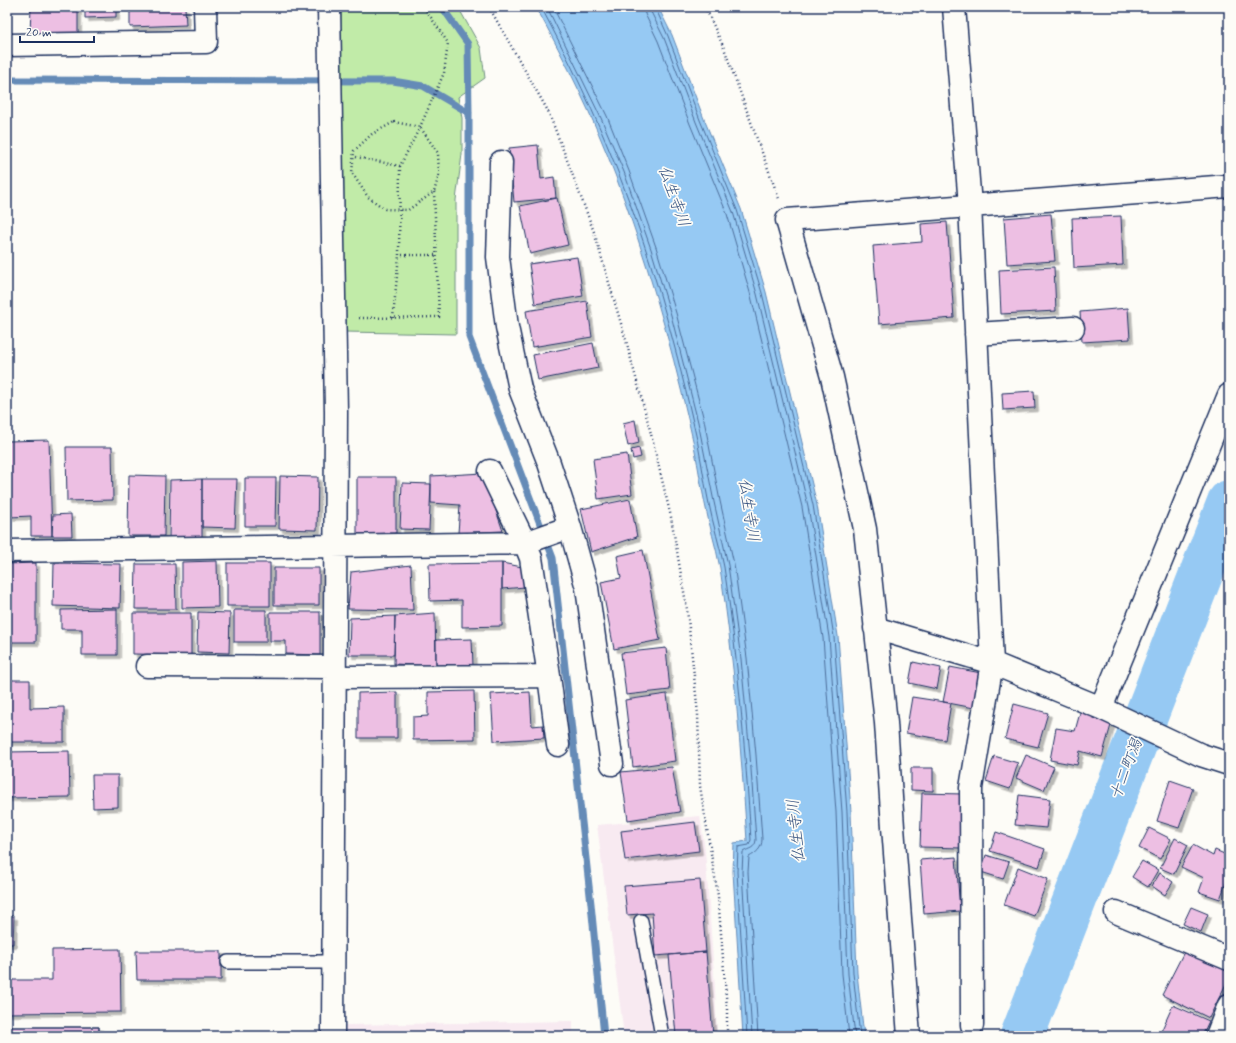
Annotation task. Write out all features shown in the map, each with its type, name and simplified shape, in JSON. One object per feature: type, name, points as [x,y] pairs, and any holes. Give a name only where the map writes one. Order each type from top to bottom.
[{"type":"street","points":[[7,45],[206,42],[205,7]]},
{"type":"street","points":[[329,7],[335,318],[332,962],[333,1036]]},
{"type":"street","points":[[954,7],[970,205],[992,663],[971,788],[972,1025]]},
{"type":"street","points":[[502,162],[498,257],[506,327],[520,389],[549,462],[570,527],[587,588],[612,764]]},
{"type":"street","points":[[909,1036],[892,827],[886,723],[865,529],[832,377],[786,220],[1229,186]]},
{"type":"street","points":[[976,334],[1073,328]]},
{"type":"street","points":[[1101,708],[1229,395]]},
{"type":"street","points":[[490,471],[531,558],[558,745]]},
{"type":"street","points":[[7,551],[525,543],[570,527]]},
{"type":"street","points":[[875,628],[992,663],[1101,708],[1201,755],[1229,764]]},
{"type":"street","points":[[147,666],[334,672],[549,676]]},
{"type":"street","points":[[1116,912],[1229,959]]},
{"type":"street","points":[[1217,1036],[1229,1005]]},
{"type":"lane","points":[[641,921],[662,1036]]},
{"type":"lane","points":[[228,962],[332,962]]},
{"type":"path","points":[[393,318],[399,255],[400,166],[420,127],[444,72],[448,43],[424,7]]},
{"type":"path","points":[[489,7],[548,111],[594,232],[625,337],[671,517],[687,609],[698,714],[700,786],[718,896],[727,1008],[727,1036]]},
{"type":"path","points":[[705,7],[724,48],[786,220]]},
{"type":"path","points":[[335,318],[439,317],[434,192],[439,175],[438,153],[420,127],[394,122],[372,134],[354,151],[352,173],[368,197],[385,209],[408,210],[434,192]]},
{"type":"path","points":[[354,157],[400,166]]},
{"type":"path","points":[[399,255],[437,256]]},
{"type":"shaded area","points":[[700,816],[705,850],[717,1036],[624,1036],[597,825]]},
{"type":"shaded area","points":[[573,1021],[573,1036],[344,1036],[344,1025]]},
{"type":"green space","points":[[341,7],[458,7],[481,48],[485,78],[458,97],[462,118],[462,154],[456,200],[456,334],[344,332],[340,128]]},
{"type":"water","name":"仏生寺川","points":[[536,7],[658,7],[672,35],[704,119],[741,209],[766,292],[817,505],[838,636],[851,812],[857,973],[864,1036],[743,1036],[733,872],[734,843],[747,841],[740,738],[720,568],[682,392],[657,299],[627,207],[589,112],[569,69]]},
{"type":"building","points":[[31,7],[78,7],[78,35],[30,35]]},
{"type":"building","points":[[85,7],[116,7],[116,17],[85,18]]},
{"type":"building","points":[[130,7],[185,7],[186,25],[130,27]]},
{"type":"building","points":[[538,145],[541,179],[554,177],[556,198],[514,202],[509,148]]},
{"type":"building","points":[[557,198],[568,245],[530,254],[520,206]]},
{"type":"building","points":[[1051,214],[1055,261],[1007,264],[1004,218]]},
{"type":"building","points":[[1121,216],[1123,265],[1074,268],[1072,218]]},
{"type":"building","points":[[947,222],[954,318],[879,324],[873,246],[922,242],[921,224]]},
{"type":"building","points":[[577,257],[583,296],[535,304],[529,264]]},
{"type":"building","points":[[1054,267],[1056,311],[1001,314],[999,270]]},
{"type":"building","points":[[587,301],[592,337],[532,347],[526,311]]},
{"type":"building","points":[[1128,308],[1130,339],[1082,342],[1080,312]]},
{"type":"building","points":[[593,343],[598,368],[538,380],[533,355]]},
{"type":"building","points":[[1034,391],[1035,408],[1003,410],[1002,393]]},
{"type":"building","points":[[635,420],[639,443],[628,446],[623,423]]},
{"type":"building","points":[[49,440],[52,536],[31,536],[31,516],[10,517],[8,441]]},
{"type":"building","points":[[66,447],[112,447],[113,500],[67,501]]},
{"type":"building","points":[[639,448],[641,457],[633,459],[631,450]]},
{"type":"building","points":[[627,454],[632,494],[598,499],[593,459]]},
{"type":"building","points":[[483,473],[503,531],[458,533],[460,505],[431,503],[431,476]]},
{"type":"building","points":[[129,475],[165,476],[164,536],[128,536]]},
{"type":"building","points":[[280,476],[318,477],[317,530],[279,529]]},
{"type":"building","points":[[357,477],[396,477],[396,533],[357,534]]},
{"type":"building","points":[[245,478],[276,478],[275,526],[245,526]]},
{"type":"building","points":[[202,479],[237,479],[235,528],[202,527]]},
{"type":"building","points":[[202,479],[202,537],[169,537],[170,480]]},
{"type":"building","points":[[402,483],[431,484],[429,530],[400,529]]},
{"type":"building","points":[[630,499],[637,537],[591,552],[581,509]]},
{"type":"building","points":[[71,514],[72,536],[52,536],[53,515]]},
{"type":"building","points":[[643,550],[660,640],[614,649],[601,582],[621,578],[617,556]]},
{"type":"building","points":[[217,561],[218,607],[182,608],[182,562]]},
{"type":"building","points":[[36,563],[36,642],[7,642],[7,564]]},
{"type":"building","points":[[54,563],[121,564],[120,608],[53,606]]},
{"type":"building","points":[[227,563],[270,563],[270,606],[227,606]]},
{"type":"building","points":[[502,563],[502,626],[462,627],[462,600],[430,601],[429,564]]},
{"type":"building","points":[[502,563],[522,567],[525,587],[502,589]]},
{"type":"building","points":[[136,564],[175,564],[176,609],[135,609]]},
{"type":"building","points":[[411,565],[413,610],[348,609],[351,572]]},
{"type":"building","points":[[274,568],[319,568],[319,605],[274,605]]},
{"type":"building","points":[[117,609],[117,655],[82,655],[82,629],[61,629],[61,610]]},
{"type":"building","points":[[234,610],[266,610],[266,642],[234,642]]},
{"type":"building","points":[[198,612],[230,613],[229,653],[197,652]]},
{"type":"building","points":[[270,612],[320,612],[320,655],[286,654],[286,641],[270,641]]},
{"type":"building","points":[[133,613],[191,613],[191,655],[133,654]]},
{"type":"building","points":[[435,613],[436,666],[394,664],[395,616]]},
{"type":"building","points":[[395,616],[394,655],[349,655],[350,618]]},
{"type":"building","points":[[472,639],[473,666],[436,666],[436,640]]},
{"type":"building","points":[[666,648],[670,690],[626,695],[621,653]]},
{"type":"building","points":[[913,662],[941,668],[937,689],[909,683]]},
{"type":"building","points":[[950,667],[981,673],[974,708],[943,702]]},
{"type":"building","points":[[7,680],[30,680],[30,708],[64,707],[64,742],[7,742]]},
{"type":"building","points":[[474,691],[475,739],[413,740],[413,717],[428,716],[428,692]]},
{"type":"building","points":[[397,692],[397,738],[358,738],[358,693]]},
{"type":"building","points":[[530,692],[532,726],[543,725],[544,738],[494,741],[491,694]]},
{"type":"building","points":[[667,694],[675,761],[633,767],[625,700]]},
{"type":"building","points":[[912,697],[951,703],[945,740],[906,733]]},
{"type":"building","points":[[1014,704],[1048,713],[1038,747],[1005,739]]},
{"type":"building","points":[[1081,709],[1113,718],[1102,757],[1080,751],[1077,765],[1050,760],[1056,728],[1075,731]]},
{"type":"building","points":[[69,751],[70,797],[7,798],[7,752]]},
{"type":"building","points":[[1026,755],[1054,767],[1044,790],[1016,778]]},
{"type":"building","points":[[994,756],[1018,763],[1010,789],[986,781]]},
{"type":"building","points":[[672,767],[680,812],[628,820],[621,772]]},
{"type":"building","points":[[911,768],[933,768],[933,791],[911,790]]},
{"type":"building","points":[[92,775],[118,775],[118,807],[93,808]]},
{"type":"building","points":[[1170,780],[1193,788],[1179,828],[1157,821]]},
{"type":"building","points":[[922,793],[963,794],[961,848],[920,847]]},
{"type":"building","points":[[1019,795],[1050,799],[1046,828],[1015,825]]},
{"type":"building","points":[[695,822],[699,851],[625,860],[621,831]]},
{"type":"building","points":[[1149,828],[1171,839],[1160,859],[1139,848]]},
{"type":"building","points":[[996,832],[1045,849],[1039,867],[990,851]]},
{"type":"building","points":[[1175,838],[1188,845],[1174,874],[1160,868]]},
{"type":"building","points":[[1193,845],[1213,856],[1215,850],[1229,856],[1229,875],[1220,899],[1199,892],[1204,878],[1181,867]]},
{"type":"building","points":[[986,855],[1009,862],[1003,879],[981,872]]},
{"type":"building","points":[[956,857],[960,911],[924,914],[920,860]]},
{"type":"building","points":[[1142,861],[1158,870],[1148,887],[1132,877]]},
{"type":"building","points":[[1018,867],[1048,879],[1034,916],[1004,905]]},
{"type":"building","points":[[1160,873],[1173,882],[1165,895],[1152,886]]},
{"type":"building","points":[[700,880],[706,952],[655,956],[652,913],[627,915],[624,886]]},
{"type":"building","points":[[1191,907],[1208,914],[1201,932],[1183,924]]},
{"type":"building","points":[[7,916],[14,916],[13,944],[7,944]]},
{"type":"building","points":[[120,949],[121,1012],[7,1013],[7,980],[52,980],[52,950]]},
{"type":"building","points":[[1185,950],[1229,972],[1229,978],[1209,1018],[1162,995]]},
{"type":"building","points":[[136,951],[221,951],[221,980],[137,980]]},
{"type":"building","points":[[706,952],[713,1036],[676,1036],[669,955]]},
{"type":"building","points":[[1173,1005],[1209,1021],[1202,1036],[1159,1036]]},
{"type":"building","points":[[7,1027],[99,1027],[99,1036],[7,1036]]},
{"type":"building","points":[[7,1027],[99,1027],[99,1036],[7,1036]]},
{"type":"waterway","points":[[442,7],[468,44],[469,337],[553,558],[604,1036]]},
{"type":"waterway","points":[[7,80],[393,81],[423,86],[469,113]]},
{"type":"waterway","name":"十二町潟","points":[[1022,1036],[1229,502]]}]
